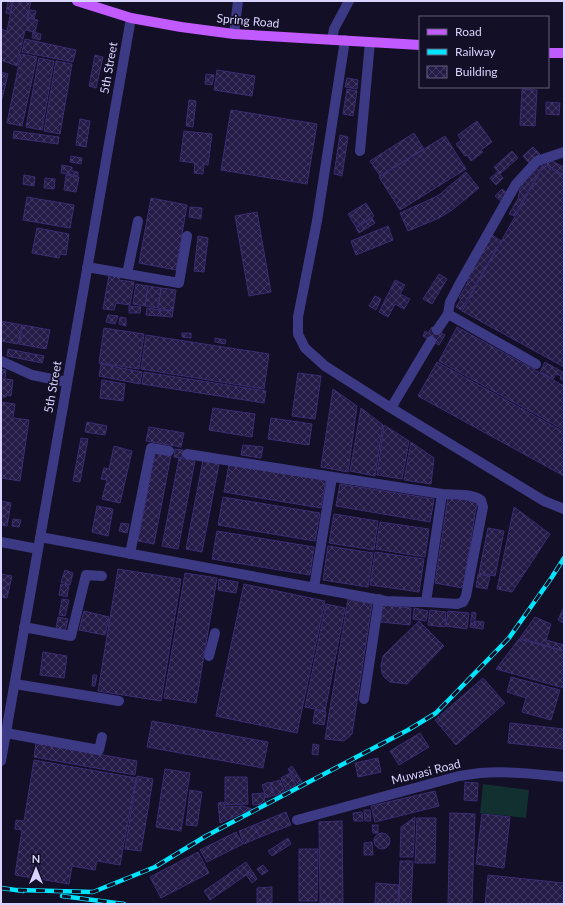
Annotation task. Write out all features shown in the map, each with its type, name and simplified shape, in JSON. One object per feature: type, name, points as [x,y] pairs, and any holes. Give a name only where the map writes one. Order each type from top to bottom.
[{"type":"main road","name":"Spring Road","points":[[77,1],[131,18],[181,27],[234,34],[419,45]]},
{"type":"main road","points":[[549,52],[564,54]]},
{"type":"street","points":[[234,34],[238,1]]},
{"type":"street","points":[[332,40],[334,29],[349,1]]},
{"type":"street","name":"5th Street","points":[[1,761],[131,18]]},
{"type":"street","points":[[345,40],[317,221],[298,317],[298,334],[305,348],[325,366],[544,501],[564,509]]},
{"type":"street","points":[[360,151],[370,42]]},
{"type":"street","points":[[437,330],[448,314],[450,302],[460,283],[516,184],[537,161],[564,152]]},
{"type":"street","points":[[127,274],[138,221]]},
{"type":"street","points":[[87,267],[179,283],[187,236]]},
{"type":"street","points":[[448,314],[536,364]]},
{"type":"street","points":[[391,408],[431,341]]},
{"type":"street","points":[[1,361],[32,375],[67,382]]},
{"type":"street","points":[[130,554],[151,448],[169,451]]},
{"type":"street","points":[[40,537],[379,600],[457,604],[463,602],[466,596],[483,507],[481,500],[476,497],[442,494],[188,454]]},
{"type":"street","points":[[314,588],[332,477]]},
{"type":"street","points":[[426,602],[442,494]]},
{"type":"street","points":[[1,542],[38,549]]},
{"type":"street","points":[[24,627],[71,636],[86,575],[102,576]]},
{"type":"street","points":[[364,699],[379,600]]},
{"type":"street","points":[[209,656],[215,633]]},
{"type":"street","points":[[15,684],[119,702]]},
{"type":"street","points":[[6,733],[99,750],[102,737]]},
{"type":"street","name":"Muwasi Road","points":[[297,820],[459,776],[480,773],[501,773],[564,777]]},
{"type":"green space","points":[[483,784],[529,790],[526,818],[480,813]]},
{"type":"building","points":[[8,1],[13,1],[10,14],[6,13]]},
{"type":"building","points":[[13,1],[31,1],[27,18],[38,20],[35,32],[25,30],[17,66],[1,60],[1,29],[7,31]]},
{"type":"building","points":[[30,10],[36,11],[34,19],[28,17]]},
{"type":"building","points":[[33,32],[41,34],[40,40],[32,38]]},
{"type":"building","points":[[25,39],[76,50],[73,62],[22,52]]},
{"type":"building","points":[[21,54],[37,57],[22,126],[7,123]]},
{"type":"building","points":[[95,55],[103,57],[96,88],[89,86]]},
{"type":"building","points":[[39,58],[54,61],[42,130],[26,127]]},
{"type":"building","points":[[56,61],[72,64],[60,134],[44,131]]},
{"type":"building","points":[[217,70],[255,76],[252,96],[214,90]]},
{"type":"building","points":[[1,72],[8,74],[1,103]]},
{"type":"building","points":[[206,74],[214,75],[212,85],[205,84]]},
{"type":"building","points":[[347,78],[358,80],[357,89],[345,87]]},
{"type":"building","points":[[347,89],[357,91],[353,116],[343,114]]},
{"type":"building","points":[[522,89],[537,90],[535,126],[520,125]]},
{"type":"building","points":[[189,100],[196,101],[193,127],[186,126]]},
{"type":"building","points":[[546,102],[560,103],[559,115],[546,114]]},
{"type":"building","points":[[231,110],[317,124],[307,184],[221,170]]},
{"type":"building","points":[[80,119],[90,121],[86,147],[76,145]]},
{"type":"building","points":[[477,121],[492,142],[481,150],[483,152],[471,161],[456,144],[461,140],[458,135]]},
{"type":"building","points":[[14,131],[59,137],[58,144],[13,138]]},
{"type":"building","points":[[184,131],[212,134],[208,165],[204,164],[203,174],[194,173],[195,163],[180,161]]},
{"type":"building","points":[[414,133],[424,149],[380,176],[370,161]]},
{"type":"building","points":[[340,135],[348,137],[342,176],[334,174]]},
{"type":"building","points":[[445,136],[466,169],[400,210],[379,177]]},
{"type":"building","points":[[533,147],[540,154],[529,163],[523,156]]},
{"type":"building","points":[[512,151],[518,158],[500,174],[494,167]]},
{"type":"building","points":[[71,156],[82,158],[81,164],[70,162]]},
{"type":"building","points":[[548,159],[564,167],[564,175],[545,164]]},
{"type":"building","points":[[540,163],[543,165],[514,216],[509,214],[519,197],[519,191],[528,174],[531,175]]},
{"type":"building","points":[[62,165],[72,167],[72,171],[78,172],[78,176],[61,173]]},
{"type":"building","points":[[544,165],[564,176],[564,367],[462,311]]},
{"type":"building","points":[[466,172],[479,188],[452,210],[439,218],[408,231],[400,213],[439,195]]},
{"type":"building","points":[[498,172],[503,178],[496,185],[490,178]]},
{"type":"building","points":[[24,175],[35,177],[34,186],[23,184]]},
{"type":"building","points":[[66,175],[79,177],[76,192],[64,190]]},
{"type":"building","points":[[45,178],[55,179],[54,189],[44,188]]},
{"type":"building","points":[[502,189],[508,194],[501,201],[495,196]]},
{"type":"building","points":[[27,197],[74,205],[70,228],[23,220]]},
{"type":"building","points":[[151,198],[187,205],[176,270],[139,263]]},
{"type":"building","points":[[366,203],[374,216],[356,227],[348,214]]},
{"type":"building","points":[[190,207],[202,208],[201,219],[189,217]]},
{"type":"building","points":[[257,212],[271,292],[249,296],[235,216]]},
{"type":"building","points":[[372,218],[375,223],[359,233],[356,228]]},
{"type":"building","points":[[388,226],[393,240],[356,255],[351,241]]},
{"type":"building","points":[[37,228],[69,234],[66,255],[60,254],[59,258],[32,253]]},
{"type":"building","points":[[492,235],[501,241],[461,310],[456,307],[468,282],[467,281],[469,278],[466,277]]},
{"type":"building","points":[[198,236],[208,238],[204,272],[194,271]]},
{"type":"building","points":[[439,274],[447,279],[432,304],[423,299]]},
{"type":"building","points":[[109,275],[120,276],[119,280],[134,282],[130,305],[116,303],[114,310],[103,309]]},
{"type":"building","points":[[395,280],[405,285],[400,294],[410,299],[404,309],[395,304],[388,317],[379,312]]},
{"type":"building","points":[[136,284],[148,286],[145,306],[133,304]]},
{"type":"building","points":[[148,286],[161,288],[158,308],[145,306]]},
{"type":"building","points":[[161,288],[176,290],[173,311],[158,308]]},
{"type":"building","points":[[375,296],[381,299],[376,310],[369,306]]},
{"type":"building","points":[[129,306],[141,307],[140,313],[129,313]]},
{"type":"building","points":[[147,308],[161,310],[160,316],[146,315]]},
{"type":"building","points":[[161,310],[173,311],[172,317],[160,316]]},
{"type":"building","points":[[108,315],[118,316],[115,324],[106,322]]},
{"type":"building","points":[[120,317],[126,318],[126,326],[119,324]]},
{"type":"building","points":[[1,321],[22,325],[18,344],[1,341]]},
{"type":"building","points":[[23,325],[50,330],[46,349],[19,344]]},
{"type":"building","points":[[432,327],[445,335],[439,345],[423,336],[425,331],[428,333]]},
{"type":"building","points":[[457,327],[564,386],[564,430],[439,361]]},
{"type":"building","points":[[104,328],[144,334],[139,369],[99,363]]},
{"type":"building","points":[[182,333],[191,333],[191,338],[182,337]]},
{"type":"building","points":[[146,335],[269,354],[264,389],[141,369]]},
{"type":"building","points":[[215,338],[226,340],[225,344],[215,342]]},
{"type":"building","points":[[8,349],[44,356],[42,363],[7,356]]},
{"type":"building","points":[[437,362],[564,432],[564,476],[418,396]]},
{"type":"building","points":[[545,362],[564,373],[564,381],[560,379],[561,376],[556,374],[553,379],[540,372]]},
{"type":"building","points":[[101,364],[142,372],[140,384],[99,376]]},
{"type":"building","points":[[1,369],[6,370],[5,379],[13,380],[11,396],[7,395],[6,397],[2,397],[1,401]]},
{"type":"building","points":[[144,372],[266,391],[264,403],[142,384]]},
{"type":"building","points":[[298,373],[321,376],[315,419],[292,416]]},
{"type":"building","points":[[102,380],[125,384],[123,401],[100,398]]},
{"type":"building","points":[[333,389],[357,406],[348,472],[321,467]]},
{"type":"building","points":[[1,402],[15,404],[13,418],[29,420],[20,481],[1,478]]},
{"type":"building","points":[[213,408],[255,414],[252,437],[209,430]]},
{"type":"building","points":[[361,408],[383,425],[375,476],[350,471]]},
{"type":"building","points":[[271,418],[312,424],[309,445],[268,439]]},
{"type":"building","points":[[87,422],[107,426],[105,435],[85,432]]},
{"type":"building","points":[[384,425],[409,441],[402,479],[377,475]]},
{"type":"building","points":[[149,427],[184,433],[181,447],[146,441]]},
{"type":"building","points":[[81,438],[88,439],[80,482],[73,481]]},
{"type":"building","points":[[411,442],[434,458],[431,484],[404,480]]},
{"type":"building","points":[[243,445],[263,447],[261,458],[241,455]]},
{"type":"building","points":[[114,446],[132,451],[120,503],[102,499],[107,480],[101,479],[104,468],[109,469]]},
{"type":"building","points":[[175,449],[183,450],[182,458],[174,457]]},
{"type":"building","points":[[155,452],[171,455],[154,544],[138,541]]},
{"type":"building","points":[[179,458],[195,461],[178,549],[162,546]]},
{"type":"building","points":[[203,460],[219,464],[202,552],[186,549]]},
{"type":"building","points":[[229,464],[326,479],[321,508],[224,492]]},
{"type":"building","points":[[340,484],[434,499],[430,522],[336,506]]},
{"type":"building","points":[[223,497],[320,513],[315,541],[218,525]]},
{"type":"building","points":[[448,497],[477,502],[463,588],[435,583]]},
{"type":"building","points":[[1,501],[11,503],[7,526],[1,525]]},
{"type":"building","points":[[97,506],[113,509],[108,536],[92,532]]},
{"type":"building","points":[[514,507],[550,534],[512,592],[497,589]]},
{"type":"building","points":[[334,514],[378,521],[374,550],[329,543]]},
{"type":"building","points":[[13,519],[21,520],[19,527],[12,526]]},
{"type":"building","points":[[380,522],[429,529],[425,557],[376,549]]},
{"type":"building","points":[[121,523],[129,524],[127,533],[119,531]]},
{"type":"building","points":[[488,528],[504,531],[495,576],[479,573]]},
{"type":"building","points":[[217,531],[314,547],[310,575],[212,559]]},
{"type":"building","points":[[328,546],[373,553],[368,587],[323,580]]},
{"type":"building","points":[[375,552],[424,559],[419,592],[370,585]]},
{"type":"building","points":[[118,569],[181,579],[161,701],[98,691]]},
{"type":"building","points":[[65,570],[73,573],[70,585],[61,582]]},
{"type":"building","points":[[185,573],[217,578],[196,703],[164,698]]},
{"type":"building","points":[[1,574],[12,576],[7,598],[1,597]]},
{"type":"building","points":[[478,574],[490,576],[487,589],[476,587]]},
{"type":"building","points":[[219,579],[238,582],[236,593],[218,590]]},
{"type":"building","points":[[61,584],[69,585],[67,597],[59,595]]},
{"type":"building","points":[[244,584],[325,601],[297,733],[216,716]]},
{"type":"building","points":[[62,599],[69,600],[65,616],[59,615]]},
{"type":"building","points":[[348,599],[372,604],[352,734],[344,741],[325,739]]},
{"type":"building","points":[[326,604],[345,608],[325,711],[305,707]]},
{"type":"building","points":[[382,605],[411,608],[410,625],[381,622]]},
{"type":"building","points":[[564,607],[564,623],[558,620]]},
{"type":"building","points":[[414,608],[428,611],[426,621],[413,619]]},
{"type":"building","points":[[430,610],[446,612],[445,627],[428,625]]},
{"type":"building","points":[[84,611],[109,617],[105,635],[79,630]]},
{"type":"building","points":[[448,611],[469,613],[467,629],[446,626]]},
{"type":"building","points":[[472,612],[476,613],[474,628],[470,627]]},
{"type":"building","points":[[58,617],[68,619],[65,631],[56,629]]},
{"type":"building","points":[[535,617],[551,624],[546,640],[564,645],[564,651],[520,638]]},
{"type":"building","points":[[419,621],[444,646],[407,684],[390,682],[382,673],[381,666],[383,656]]},
{"type":"building","points":[[476,621],[484,622],[483,629],[475,628]]},
{"type":"building","points":[[519,639],[564,651],[564,688],[496,669]]},
{"type":"building","points":[[43,652],[67,656],[64,678],[40,675]]},
{"type":"building","points":[[93,675],[97,675],[95,686],[92,686]]},
{"type":"building","points":[[511,677],[560,690],[551,720],[522,712],[526,698],[507,692]]},
{"type":"building","points":[[483,678],[505,703],[456,745],[435,720]]},
{"type":"building","points":[[315,710],[326,712],[324,725],[313,723]]},
{"type":"building","points":[[152,721],[268,742],[263,768],[147,747]]},
{"type":"building","points":[[510,723],[564,729],[564,749],[508,743]]},
{"type":"building","points":[[420,733],[429,747],[399,765],[390,751]]},
{"type":"building","points":[[36,743],[137,761],[135,775],[34,757]]},
{"type":"building","points":[[313,744],[319,745],[318,755],[312,754]]},
{"type":"building","points":[[378,758],[381,772],[358,777],[355,763]]},
{"type":"building","points":[[34,760],[136,778],[120,865],[97,861],[95,870],[72,866],[69,884],[15,875],[22,830],[15,829],[16,820],[24,821]]},
{"type":"building","points":[[292,766],[302,782],[298,784],[288,769]]},
{"type":"building","points":[[165,769],[190,773],[181,831],[156,827]]},
{"type":"building","points":[[290,773],[296,785],[286,790],[281,778]]},
{"type":"building","points":[[137,776],[153,779],[141,851],[125,849]]},
{"type":"building","points":[[225,777],[247,777],[248,804],[225,805]]},
{"type":"building","points":[[280,780],[285,792],[275,796],[270,783]]},
{"type":"building","points":[[269,782],[274,795],[266,798],[262,785]]},
{"type":"building","points":[[465,782],[478,783],[477,801],[464,800]]},
{"type":"building","points":[[190,790],[202,792],[197,826],[186,825]]},
{"type":"building","points":[[435,791],[439,806],[375,822],[371,806]]},
{"type":"building","points":[[264,793],[265,804],[253,805],[252,794]]},
{"type":"building","points":[[223,802],[225,807],[243,806],[252,809],[220,823],[218,803]]},
{"type":"building","points":[[364,810],[370,810],[371,821],[365,821]]},
{"type":"building","points":[[286,812],[291,825],[260,837],[254,825]]},
{"type":"building","points":[[362,812],[363,821],[354,821],[353,813]]},
{"type":"building","points":[[450,813],[475,814],[472,904],[448,904]]},
{"type":"building","points":[[482,814],[510,817],[504,868],[476,864]]},
{"type":"building","points":[[415,817],[413,857],[400,857],[401,827]]},
{"type":"building","points":[[417,818],[436,818],[435,863],[415,863]]},
{"type":"building","points":[[342,821],[343,903],[320,903],[319,822]]},
{"type":"building","points":[[254,825],[260,837],[244,844],[239,831]]},
{"type":"building","points":[[372,825],[378,825],[378,833],[373,833]]},
{"type":"building","points":[[236,832],[243,844],[207,862],[200,850]]},
{"type":"building","points":[[382,833],[389,838],[390,841],[385,848],[382,849],[375,844],[374,841],[379,834]]},
{"type":"building","points":[[288,838],[291,844],[272,856],[268,851]]},
{"type":"building","points":[[372,842],[373,855],[364,855],[364,843]]},
{"type":"building","points":[[299,849],[318,849],[317,901],[299,901]]},
{"type":"building","points":[[198,852],[209,873],[161,898],[150,877]]},
{"type":"building","points":[[400,861],[413,861],[411,904],[399,904]]},
{"type":"building","points":[[246,862],[252,871],[210,900],[204,891]]},
{"type":"building","points":[[263,865],[268,871],[262,875],[257,869]]},
{"type":"building","points":[[253,872],[257,879],[252,883],[247,876]]},
{"type":"building","points":[[488,875],[564,883],[564,904],[485,904]]},
{"type":"building","points":[[376,883],[399,885],[398,904],[375,904]]},
{"type":"building","points":[[272,887],[272,903],[257,903],[257,888]]},
{"type":"railway","points":[[18,890],[93,892],[155,867],[206,836],[408,730],[436,713],[509,638],[564,558]]},
{"type":"railway","points":[[1,888],[23,891]]},
{"type":"railway","points":[[62,896],[124,904]]}]
